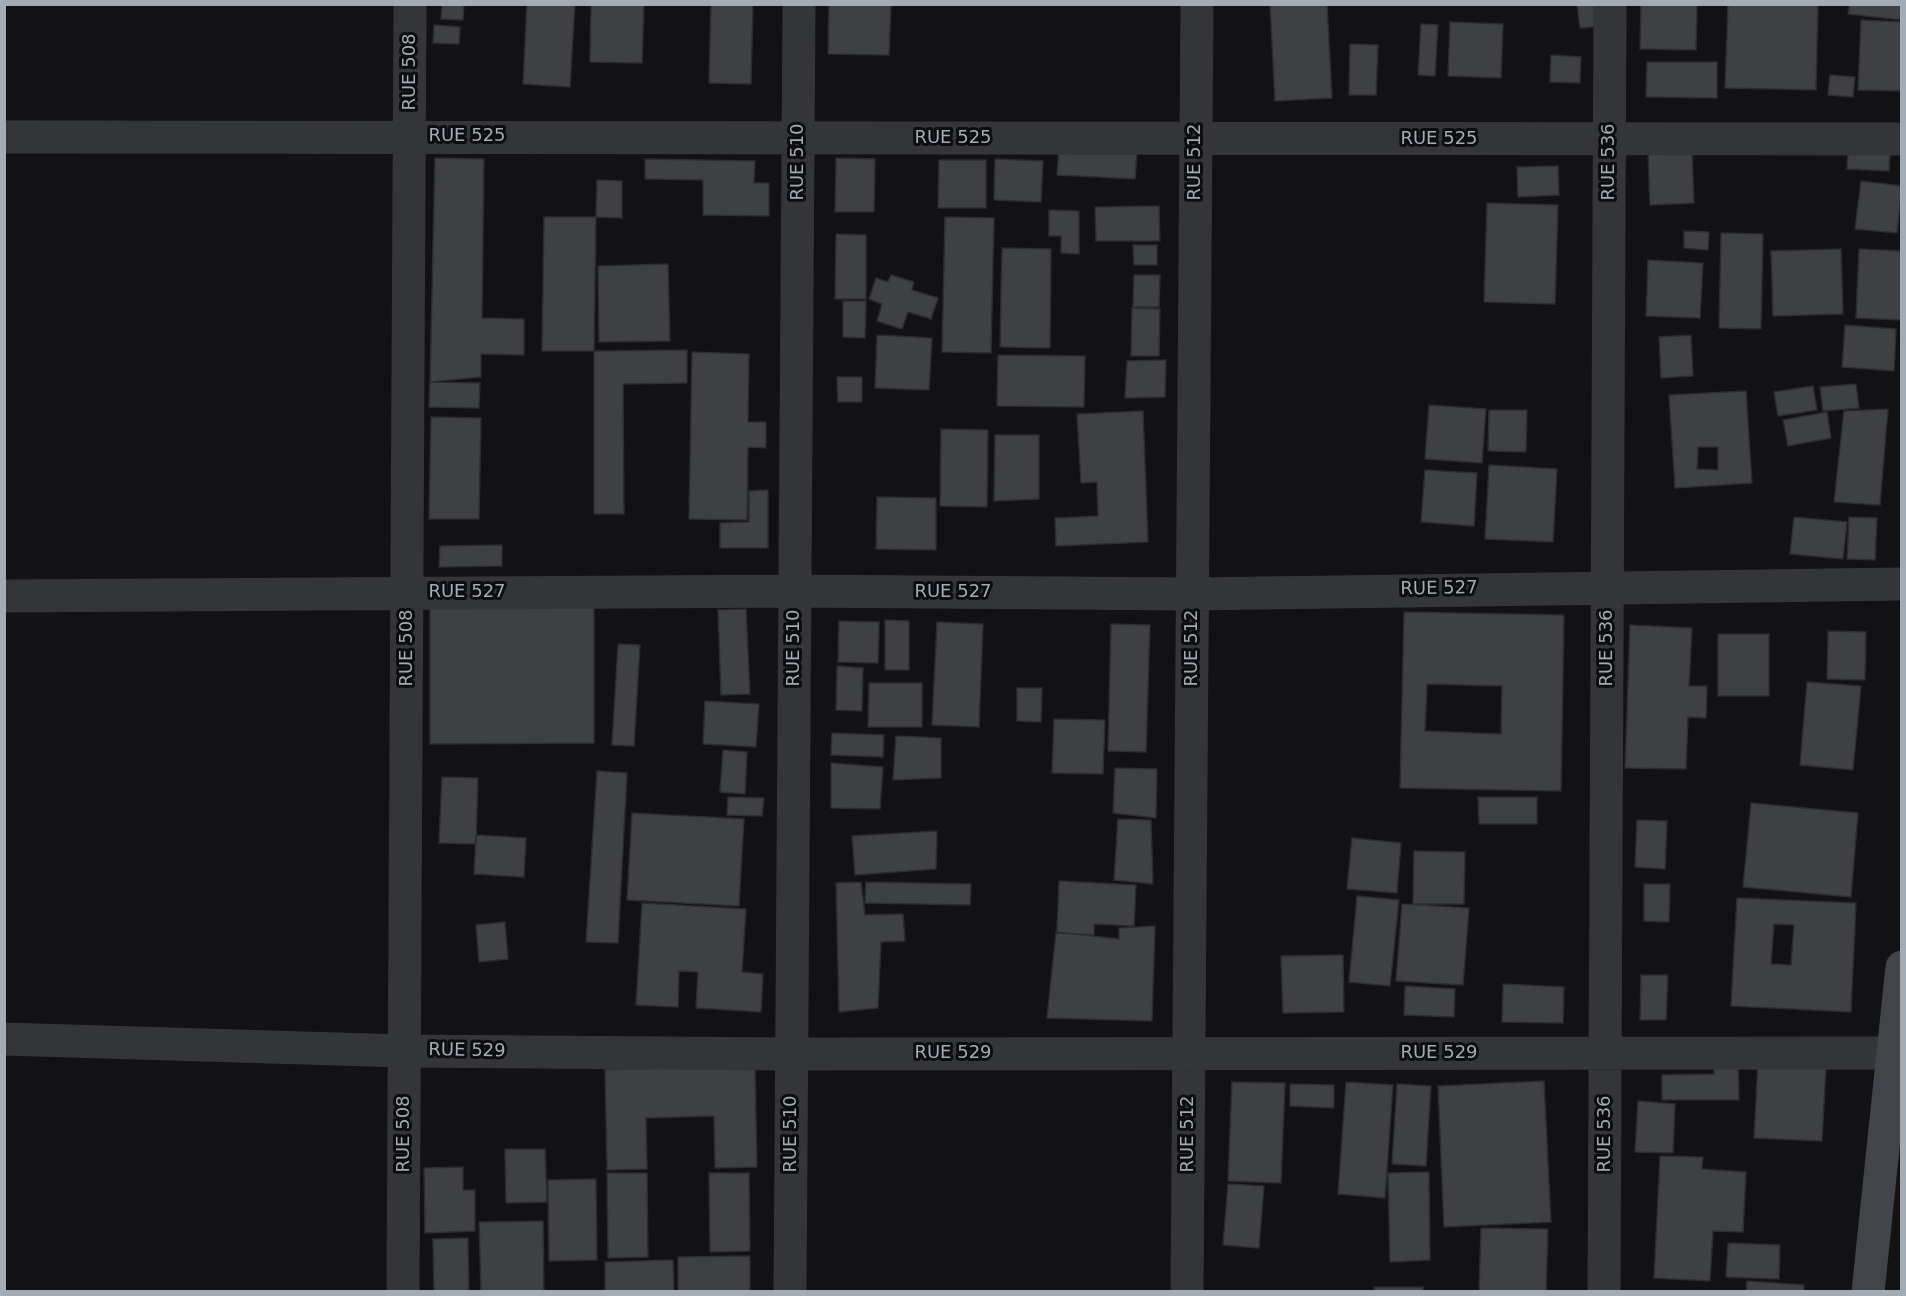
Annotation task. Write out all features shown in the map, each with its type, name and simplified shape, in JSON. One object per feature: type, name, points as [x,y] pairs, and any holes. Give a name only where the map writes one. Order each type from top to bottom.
[{"type":"street","name":"RUE 508","points":[[403,1292],[410,4]]},
{"type":"street","name":"RUE 510","points":[[790,1292],[799,4]]},
{"type":"street","name":"RUE 512","points":[[1186,1292],[1197,4]]},
{"type":"street","name":"RUE 536","points":[[1604,1292],[1610,4]]},
{"type":"street","name":"RUE 525","points":[[4,137],[1902,139]]},
{"type":"street","name":"RUE 527","points":[[4,596],[795,591],[1192,594],[1607,586],[1902,584]]},
{"type":"street","points":[[1868,1292],[1897,1053],[1902,967]]},
{"type":"street","name":"RUE 529","points":[[4,1039],[404,1051],[792,1054],[1897,1053]]},
{"type":"building","points":[[442,4],[464,4],[463,20],[441,19]]},
{"type":"building","points":[[527,4],[575,4],[570,87],[523,84]]},
{"type":"building","points":[[591,4],[644,4],[642,63],[590,62]]},
{"type":"building","points":[[711,4],[753,4],[751,84],[709,83]]},
{"type":"building","points":[[829,4],[891,4],[889,55],[828,54]]},
{"type":"building","points":[[1270,4],[1327,4],[1332,98],[1275,101]]},
{"type":"building","points":[[1577,4],[1603,4],[1605,26],[1580,28]]},
{"type":"building","points":[[1641,4],[1697,4],[1696,50],[1640,49]]},
{"type":"building","points":[[1728,4],[1818,4],[1816,90],[1725,88]]},
{"type":"building","points":[[1850,4],[1902,4],[1902,20],[1848,14]]},
{"type":"building","points":[[1861,20],[1902,22],[1902,91],[1858,90]]},
{"type":"building","points":[[1450,22],[1503,24],[1501,78],[1448,76]]},
{"type":"building","points":[[1421,24],[1438,25],[1435,76],[1418,75]]},
{"type":"building","points":[[434,25],[460,27],[459,44],[433,43]]},
{"type":"building","points":[[1350,44],[1378,45],[1376,95],[1349,95]]},
{"type":"building","points":[[1551,55],[1581,57],[1580,83],[1550,82]]},
{"type":"building","points":[[1647,62],[1717,62],[1717,98],[1646,97]]},
{"type":"building","points":[[1830,75],[1855,77],[1853,97],[1828,95]]},
{"type":"building","points":[[1059,147],[1137,152],[1135,179],[1057,175]]},
{"type":"building","points":[[1848,147],[1890,149],[1889,171],[1847,169]]},
{"type":"building","points":[[1692,150],[1694,203],[1650,205],[1648,152]]},
{"type":"building","points":[[435,158],[484,159],[482,318],[524,319],[524,355],[481,354],[481,377],[430,382]]},
{"type":"building","points":[[836,158],[875,159],[874,212],[835,212]]},
{"type":"building","points":[[645,159],[755,161],[754,183],[769,183],[769,216],[703,215],[703,180],[645,179]]},
{"type":"building","points":[[995,159],[1043,161],[1041,202],[994,200]]},
{"type":"building","points":[[939,160],[986,160],[986,208],[938,208]]},
{"type":"building","points":[[1558,166],[1559,195],[1518,197],[1517,167]]},
{"type":"building","points":[[597,180],[622,181],[622,218],[596,217]]},
{"type":"building","points":[[1861,181],[1902,186],[1897,233],[1855,229]]},
{"type":"building","points":[[1487,203],[1558,205],[1555,304],[1484,302]]},
{"type":"building","points":[[1159,206],[1160,241],[1096,241],[1095,207]]},
{"type":"building","points":[[1049,210],[1079,211],[1079,254],[1061,253],[1061,236],[1049,236]]},
{"type":"building","points":[[544,217],[596,217],[594,351],[542,351]]},
{"type":"building","points":[[945,217],[994,218],[991,353],[942,352]]},
{"type":"building","points":[[1684,231],[1709,232],[1708,250],[1684,248]]},
{"type":"building","points":[[1721,233],[1763,234],[1761,329],[1719,328]]},
{"type":"building","points":[[836,234],[866,235],[866,299],[835,299]]},
{"type":"building","points":[[1133,245],[1157,245],[1157,265],[1134,265]]},
{"type":"building","points":[[1002,248],[1051,249],[1050,348],[1000,347]]},
{"type":"building","points":[[1841,249],[1843,314],[1773,316],[1771,251]]},
{"type":"building","points":[[1859,249],[1902,251],[1902,320],[1856,318]]},
{"type":"building","points":[[1648,260],[1703,263],[1700,318],[1646,316]]},
{"type":"building","points":[[668,264],[670,341],[599,342],[598,266]]},
{"type":"building","points":[[891,275],[914,282],[912,290],[938,298],[931,319],[908,312],[902,329],[877,321],[882,304],[869,299],[876,278],[888,282]]},
{"type":"building","points":[[1134,275],[1160,275],[1159,307],[1133,307]]},
{"type":"building","points":[[843,301],[866,301],[865,338],[843,337]]},
{"type":"building","points":[[1132,308],[1160,309],[1159,356],[1131,356]]},
{"type":"building","points":[[1845,325],[1896,329],[1894,371],[1842,367]]},
{"type":"building","points":[[877,335],[932,338],[929,390],[875,388]]},
{"type":"building","points":[[1691,335],[1693,376],[1661,378],[1659,337]]},
{"type":"building","points":[[687,350],[687,383],[623,384],[624,514],[594,514],[594,351]]},
{"type":"building","points":[[692,352],[749,354],[748,422],[766,422],[766,448],[748,447],[747,520],[689,519]]},
{"type":"building","points":[[998,355],[1085,356],[1084,407],[997,406]]},
{"type":"building","points":[[1166,360],[1165,397],[1125,398],[1127,361]]},
{"type":"building","points":[[837,377],[862,377],[862,402],[838,402]]},
{"type":"building","points":[[430,382],[480,383],[479,408],[429,407]]},
{"type":"building","points":[[1856,384],[1859,408],[1823,411],[1820,387]]},
{"type":"building","points":[[1813,386],[1817,410],[1778,416],[1774,392]]},
{"type":"building","points":[[1746,391],[1752,483],[1675,488],[1669,395]],"holes":[[[1698,447],[1718,447],[1718,470],[1697,469]]]},
{"type":"building","points":[[1429,405],[1486,409],[1482,463],[1425,459]]},
{"type":"building","points":[[1888,409],[1880,505],[1834,502],[1844,411]]},
{"type":"building","points":[[1489,410],[1527,410],[1526,452],[1488,451]]},
{"type":"building","points":[[1143,411],[1148,542],[1056,546],[1055,518],[1098,516],[1097,482],[1081,483],[1077,414]]},
{"type":"building","points":[[1827,412],[1831,438],[1788,446],[1783,420]]},
{"type":"building","points":[[431,417],[481,418],[479,519],[429,519]]},
{"type":"building","points":[[941,429],[988,430],[987,507],[940,506]]},
{"type":"building","points":[[995,435],[1039,435],[1039,499],[994,501]]},
{"type":"building","points":[[1489,465],[1557,469],[1553,542],[1485,539]]},
{"type":"building","points":[[1425,470],[1477,473],[1474,526],[1421,522]]},
{"type":"building","points":[[768,490],[768,548],[720,548],[720,523],[749,522],[749,491]]},
{"type":"building","points":[[877,497],[936,498],[936,550],[876,549]]},
{"type":"building","points":[[1794,517],[1847,522],[1843,559],[1790,554]]},
{"type":"building","points":[[1849,517],[1877,518],[1875,560],[1847,559]]},
{"type":"building","points":[[502,545],[502,566],[439,567],[440,546]]},
{"type":"building","points":[[594,603],[594,743],[430,744],[430,605]]},
{"type":"building","points":[[746,609],[750,694],[721,695],[718,610]]},
{"type":"building","points":[[1404,612],[1564,615],[1561,791],[1400,788]],"holes":[[[1427,684],[1502,686],[1501,734],[1425,731]]]},
{"type":"building","points":[[885,620],[909,621],[909,670],[885,670]]},
{"type":"building","points":[[839,621],[879,622],[878,663],[838,662]]},
{"type":"building","points":[[937,622],[983,624],[979,727],[932,725]]},
{"type":"building","points":[[1111,624],[1150,625],[1146,752],[1108,751]]},
{"type":"building","points":[[1630,625],[1692,628],[1689,686],[1707,686],[1706,718],[1688,717],[1686,769],[1625,768]]},
{"type":"building","points":[[1828,631],[1866,632],[1865,680],[1827,679]]},
{"type":"building","points":[[1718,634],[1769,634],[1769,696],[1718,696]]},
{"type":"building","points":[[618,644],[640,645],[634,746],[612,745]]},
{"type":"building","points":[[837,666],[863,668],[862,711],[836,710]]},
{"type":"building","points":[[1807,682],[1861,686],[1853,770],[1800,765]]},
{"type":"building","points":[[869,683],[922,683],[922,727],[868,727]]},
{"type":"building","points":[[1017,688],[1042,688],[1041,722],[1017,721]]},
{"type":"building","points":[[705,701],[759,704],[756,747],[703,744]]},
{"type":"building","points":[[1054,719],[1105,720],[1103,774],[1052,773]]},
{"type":"building","points":[[832,733],[884,735],[883,757],[831,755]]},
{"type":"building","points":[[896,736],[941,738],[941,778],[893,780]]},
{"type":"building","points":[[723,750],[747,752],[745,794],[720,792]]},
{"type":"building","points":[[831,763],[883,767],[880,809],[831,808]]},
{"type":"building","points":[[1115,768],[1157,769],[1156,818],[1113,813]]},
{"type":"building","points":[[597,771],[627,773],[618,943],[586,942]]},
{"type":"building","points":[[442,777],[478,778],[476,844],[439,843]]},
{"type":"building","points":[[728,797],[764,798],[762,816],[727,815]]},
{"type":"building","points":[[1478,797],[1537,797],[1537,824],[1479,824]]},
{"type":"building","points":[[1751,803],[1858,813],[1851,897],[1743,887]]},
{"type":"building","points":[[632,813],[744,819],[739,906],[627,900]]},
{"type":"building","points":[[1118,819],[1151,820],[1153,884],[1114,880]]},
{"type":"building","points":[[1637,820],[1667,821],[1665,869],[1635,867]]},
{"type":"building","points":[[937,831],[936,869],[855,875],[852,836]]},
{"type":"building","points":[[476,835],[526,838],[524,877],[474,874]]},
{"type":"building","points":[[1352,838],[1401,843],[1397,893],[1347,889]]},
{"type":"building","points":[[1414,851],[1465,852],[1464,904],[1413,904]]},
{"type":"building","points":[[1059,881],[1136,885],[1134,926],[1094,924],[1094,935],[1057,933]]},
{"type":"building","points":[[861,882],[865,915],[903,914],[905,941],[881,942],[878,1008],[839,1012],[836,883]]},
{"type":"building","points":[[866,882],[971,884],[970,905],[865,903]]},
{"type":"building","points":[[1644,884],[1670,884],[1669,922],[1644,921]]},
{"type":"building","points":[[1357,896],[1399,900],[1390,986],[1349,982]]},
{"type":"building","points":[[1737,898],[1856,903],[1851,1012],[1731,1006]],"holes":[[[1774,924],[1794,925],[1791,965],[1771,964]]]},
{"type":"building","points":[[642,903],[746,909],[742,972],[763,974],[761,1012],[696,1008],[698,972],[679,971],[678,1007],[636,1005]]},
{"type":"building","points":[[1402,904],[1469,908],[1463,985],[1396,981]]},
{"type":"building","points":[[505,922],[508,959],[479,962],[476,925]]},
{"type":"building","points":[[1155,926],[1152,1021],[1047,1018],[1056,932],[1119,939],[1119,928]]},
{"type":"building","points":[[1343,955],[1344,1012],[1283,1013],[1281,956]]},
{"type":"building","points":[[1641,975],[1668,975],[1666,1020],[1640,1020]]},
{"type":"building","points":[[1503,984],[1564,987],[1563,1023],[1502,1022]]},
{"type":"building","points":[[1405,986],[1455,989],[1454,1017],[1404,1015]]},
{"type":"building","points":[[1714,1061],[1738,1061],[1739,1100],[1662,1100],[1662,1075],[1714,1074]]},
{"type":"building","points":[[1758,1063],[1826,1067],[1822,1141],[1754,1138]]},
{"type":"building","points":[[755,1067],[757,1167],[715,1168],[714,1116],[646,1118],[647,1169],[607,1170],[605,1069]]},
{"type":"building","points":[[1544,1081],[1551,1222],[1444,1227],[1438,1086]]},
{"type":"building","points":[[1232,1082],[1285,1083],[1281,1183],[1228,1181]]},
{"type":"building","points":[[1346,1082],[1393,1085],[1385,1198],[1338,1194]]},
{"type":"building","points":[[1290,1084],[1334,1085],[1334,1108],[1290,1106]]},
{"type":"building","points":[[1397,1084],[1431,1086],[1426,1166],[1392,1164]]},
{"type":"building","points":[[1638,1101],[1675,1104],[1673,1153],[1635,1152]]},
{"type":"building","points":[[505,1149],[545,1149],[547,1202],[506,1203]]},
{"type":"building","points":[[1660,1156],[1703,1157],[1702,1169],[1746,1172],[1743,1232],[1713,1231],[1710,1281],[1654,1278]]},
{"type":"building","points":[[463,1167],[463,1190],[475,1190],[475,1231],[425,1233],[424,1168]]},
{"type":"building","points":[[1429,1172],[1430,1260],[1390,1262],[1388,1173]]},
{"type":"building","points":[[607,1173],[647,1173],[648,1257],[608,1258]]},
{"type":"building","points":[[709,1173],[749,1173],[750,1251],[710,1252]]},
{"type":"building","points":[[596,1179],[597,1260],[549,1261],[548,1180]]},
{"type":"building","points":[[1228,1184],[1264,1186],[1259,1248],[1223,1245]]},
{"type":"building","points":[[543,1221],[544,1292],[481,1292],[479,1222]]},
{"type":"building","points":[[1481,1228],[1548,1229],[1546,1292],[1479,1292]]},
{"type":"building","points":[[468,1238],[469,1292],[434,1292],[433,1239]]},
{"type":"building","points":[[1728,1243],[1780,1245],[1779,1279],[1726,1277]]},
{"type":"building","points":[[750,1256],[750,1292],[678,1292],[678,1257]]},
{"type":"building","points":[[673,1260],[674,1292],[605,1292],[605,1262]]},
{"type":"building","points":[[1747,1281],[1804,1285],[1804,1292],[1746,1292]]},
{"type":"building","points":[[1374,1287],[1423,1287],[1423,1292],[1374,1292]]}]
